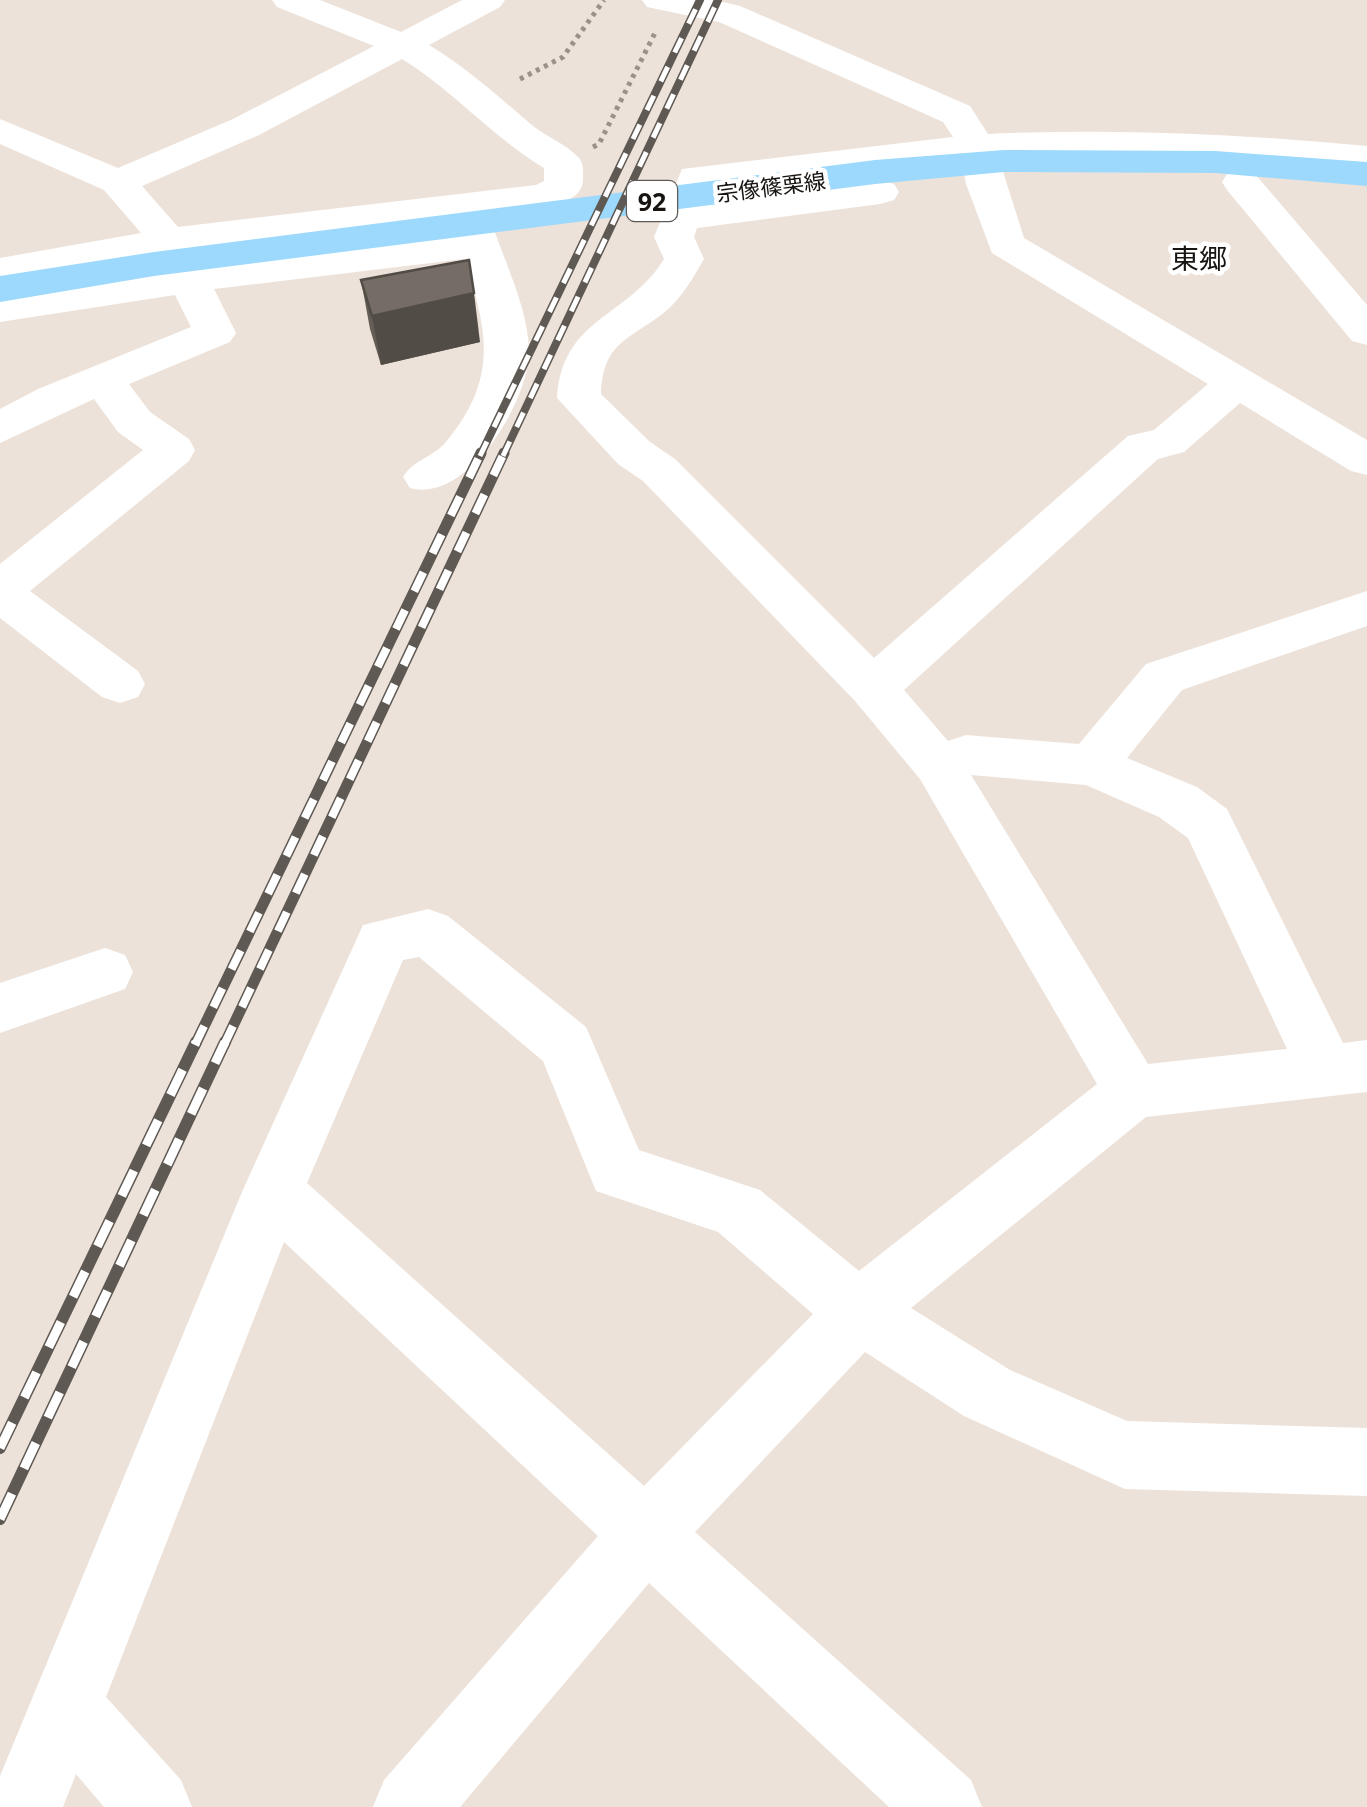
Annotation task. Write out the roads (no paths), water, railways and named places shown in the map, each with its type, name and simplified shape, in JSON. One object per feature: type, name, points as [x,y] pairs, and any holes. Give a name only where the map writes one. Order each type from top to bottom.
[{"type":"main road","name":"宗像篠栗線","points":[[0,289],[154,264],[1004,160],[1126,160],[1367,174]]},
{"type":"street","points":[[0,309],[189,280],[472,226],[564,186],[563,163],[534,146],[450,72],[403,46],[289,0]]},
{"type":"street","points":[[118,182],[230,135],[488,0]]},
{"type":"street","points":[[665,2],[728,13],[957,114],[981,165],[1006,244],[1367,460]]},
{"type":"street","points":[[0,130],[118,182],[168,240],[215,333],[53,399],[0,428]]},
{"type":"street","points":[[1132,1092],[938,765],[873,688],[659,470],[634,452],[578,398],[577,375],[596,338],[666,288],[684,259],[674,237],[681,218],[903,189],[981,165],[1160,142],[1367,157]]},
{"type":"street","points":[[981,165],[1367,192]]},
{"type":"street","points":[[1240,182],[1367,332]]},
{"type":"street","points":[[0,270],[168,240],[472,226]]},
{"type":"street","points":[[426,477],[458,457],[484,414],[509,354],[488,264],[472,226]]},
{"type":"street","points":[[102,379],[134,422],[173,450],[0,592],[120,684]]},
{"type":"street","points":[[873,688],[1144,447],[1168,442],[1235,384]]},
{"type":"street","points":[[1092,765],[1164,676],[1367,608]]},
{"type":"street","points":[[938,765],[966,755],[1092,765],[1178,802],[1208,824],[1311,1036],[1345,1069]]},
{"type":"street","points":[[26,1807],[273,1192],[383,941],[428,932],[565,1045],[618,1171],[738,1210],[859,1312],[987,1393],[1124,1454],[1367,1462]]},
{"type":"street","points":[[0,1008],[105,972]]},
{"type":"street","points":[[411,1807],[646,1533],[859,1312],[934,1246],[1132,1092],[1345,1069]]},
{"type":"street","points":[[273,1192],[944,1807]]},
{"type":"street","points":[[67,1708],[154,1807]]},
{"type":"railway","points":[[480,456],[700,0]]},
{"type":"railway","points":[[503,456],[718,0]]},
{"type":"railway","points":[[195,1045],[481,453]]},
{"type":"railway","points":[[224,1045],[504,453]]},
{"type":"railway","points":[[0,1448],[196,1042]]},
{"type":"railway","points":[[0,1519],[225,1042]]},
{"type":"district","name":"東郷","points":[[1199,258]]}]
